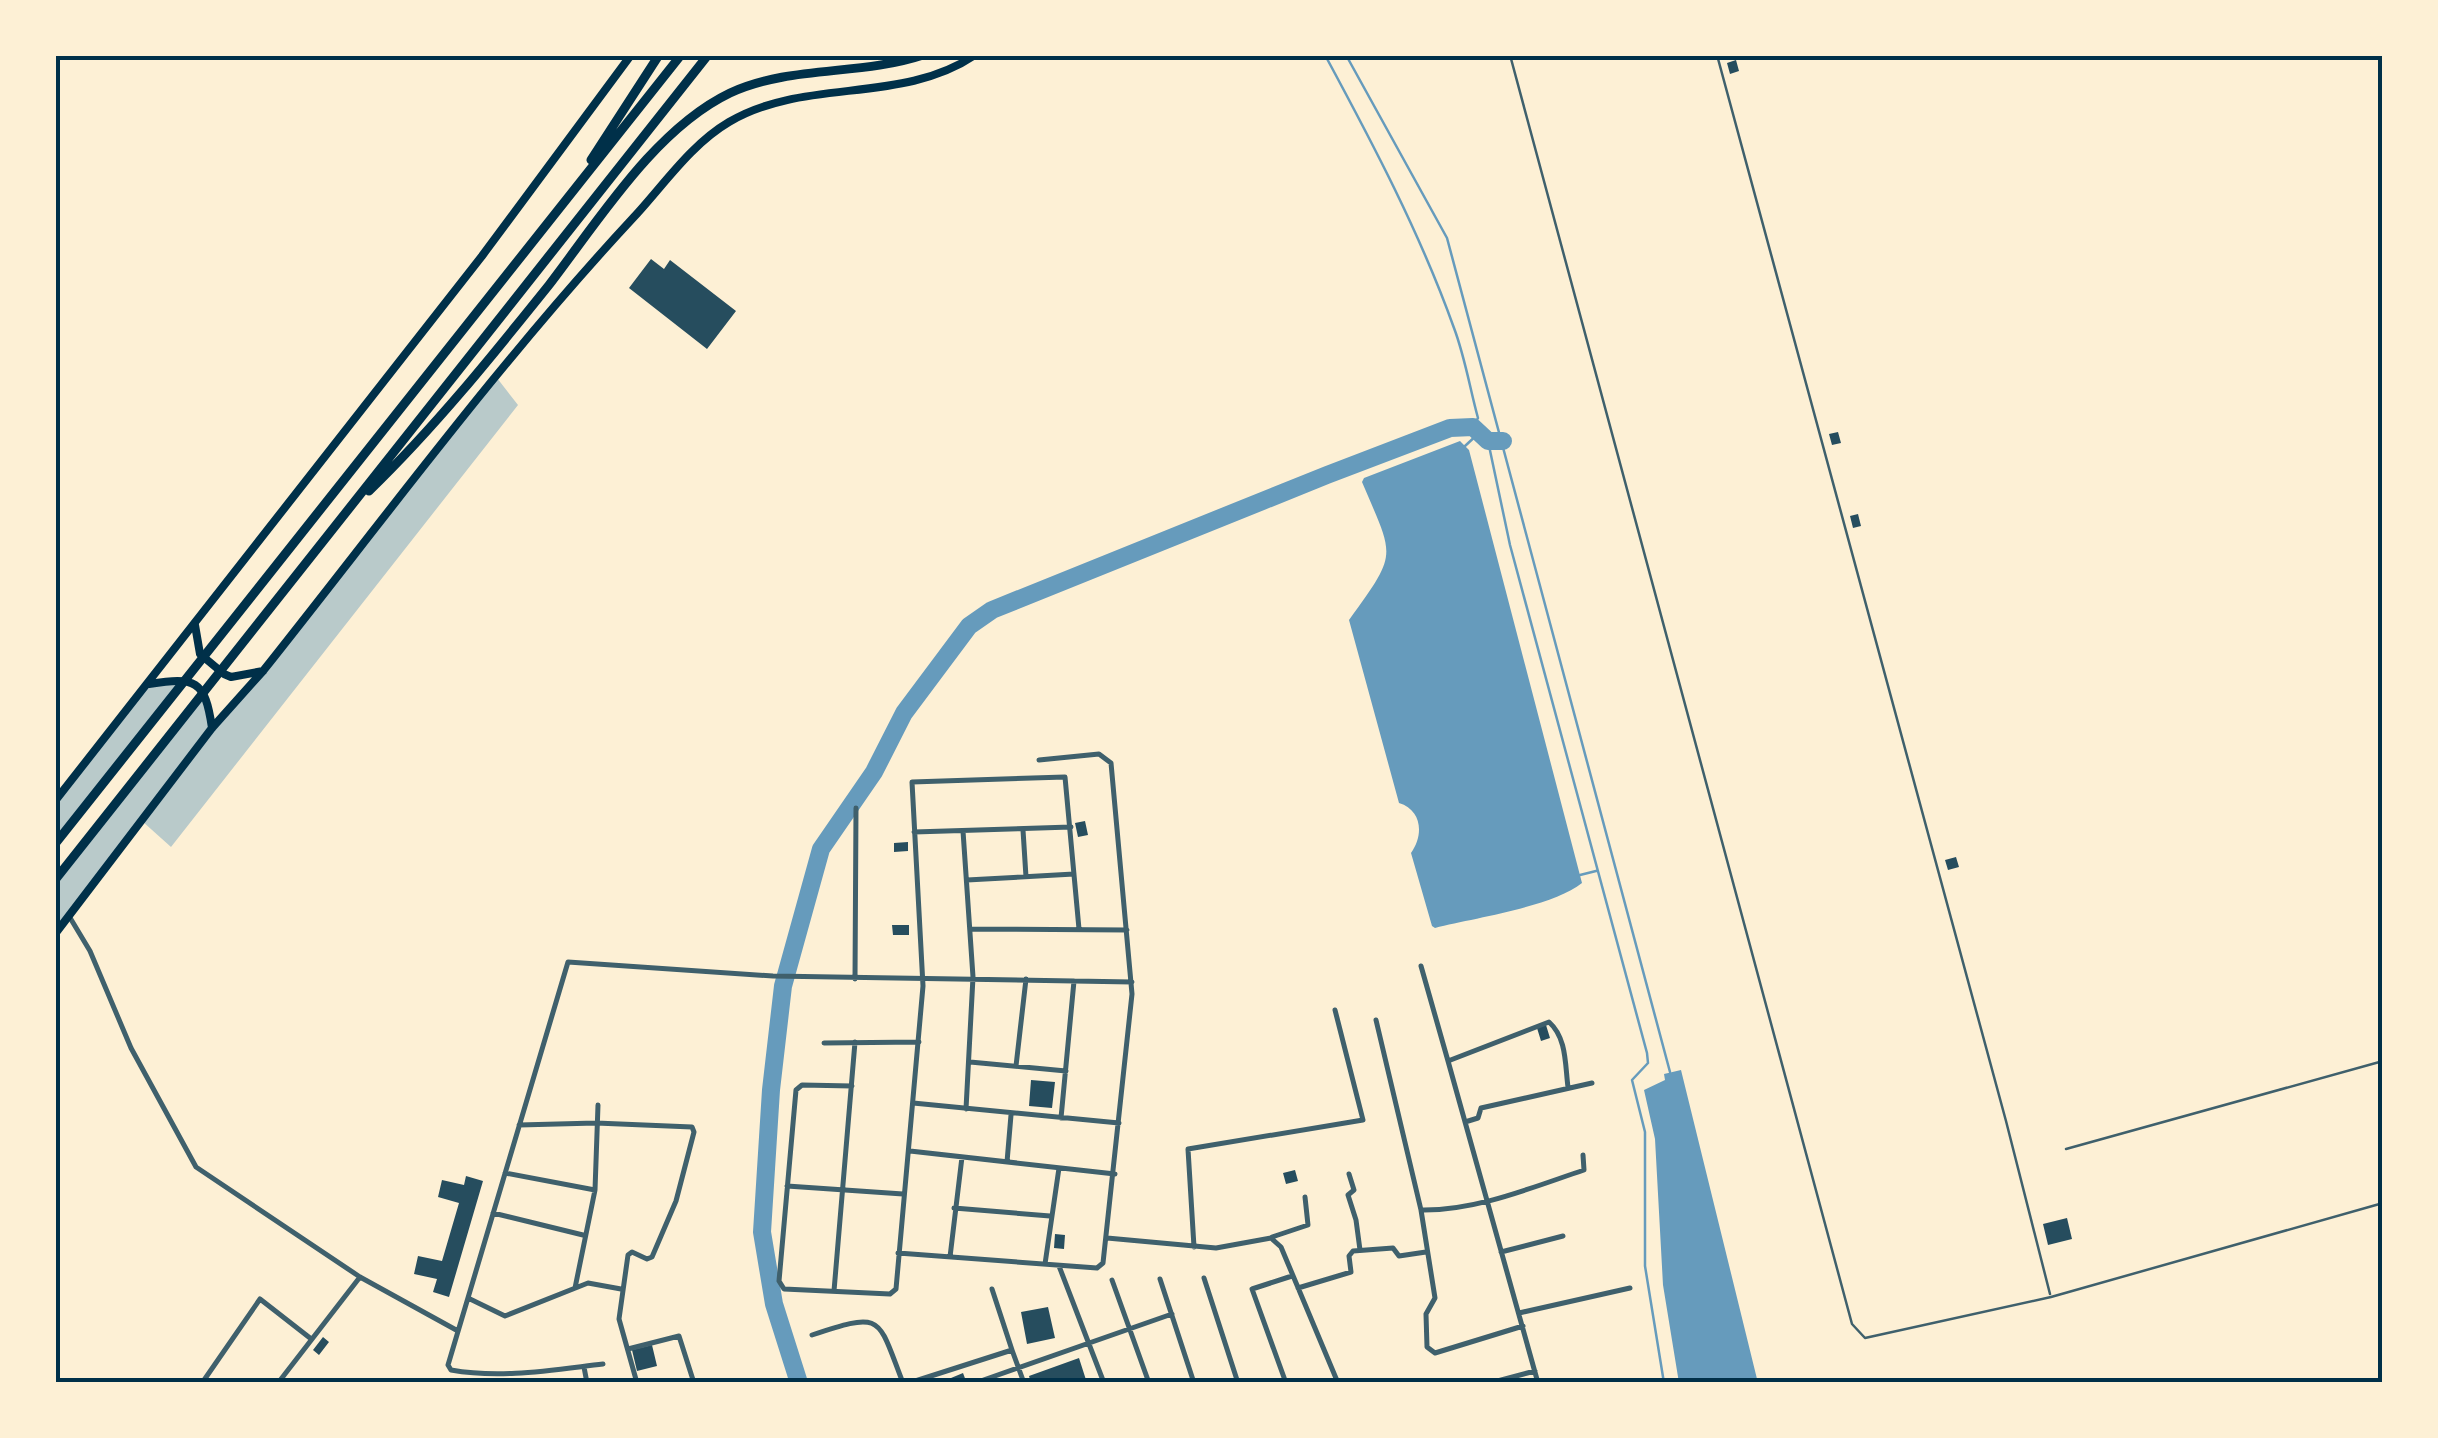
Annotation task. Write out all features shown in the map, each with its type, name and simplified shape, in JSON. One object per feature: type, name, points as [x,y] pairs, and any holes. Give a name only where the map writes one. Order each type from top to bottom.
[{"type":"highway","points":[[55,801],[482,256],[631,55]]},
{"type":"highway","points":[[572,193],[659,55]]},
{"type":"highway","points":[[55,844],[681,55]]},
{"type":"highway","points":[[55,880],[708,55]]},
{"type":"highway","points":[[342,518],[464,388],[648,160],[687,121],[729,94],[768,80],[872,67],[923,55]]},
{"type":"highway","points":[[55,934],[212,728],[572,284],[702,142],[728,122],[757,109],[800,98],[916,81],[976,55]]},
{"type":"highway","points":[[195,624],[200,654],[224,674],[231,677],[262,671]]},
{"type":"highway","points":[[149,684],[181,679],[190,682],[204,694],[212,728]]},
{"type":"street","points":[[898,1253],[1100,1266],[1108,1238],[1132,982],[1111,763],[1099,754],[1039,760]]},
{"type":"street","points":[[852,1086],[798,1086],[786,1186],[780,1287],[894,1293],[923,979],[912,782],[1065,777],[1079,929]]},
{"type":"street","points":[[855,979],[856,808]]},
{"type":"street","points":[[914,832],[1071,827]]},
{"type":"street","points":[[1023,829],[1026,877]]},
{"type":"street","points":[[963,831],[973,977],[966,1109]]},
{"type":"street","points":[[967,880],[1075,874]]},
{"type":"street","points":[[69,916],[90,951],[130,1048],[194,1165],[360,1277],[458,1331]]},
{"type":"street","points":[[971,930],[1127,930]]},
{"type":"street","points":[[603,1364],[482,1375],[449,1368],[568,962],[855,979],[973,977],[1132,982]]},
{"type":"street","points":[[1421,966],[1538,1383]]},
{"type":"street","points":[[1016,1066],[1026,978]]},
{"type":"street","points":[[1061,1118],[1074,980]]},
{"type":"street","points":[[1194,1247],[1188,1149],[1363,1120],[1335,1010]]},
{"type":"street","points":[[1376,1020],[1428,1252],[1435,1298],[1426,1314],[1430,1352],[1522,1326]]},
{"type":"street","points":[[1448,1061],[1550,1022],[1564,1048],[1568,1087]]},
{"type":"street","points":[[834,1291],[855,1042]]},
{"type":"street","points":[[824,1043],[919,1042]]},
{"type":"street","points":[[970,1062],[1066,1071]]},
{"type":"street","points":[[1465,1122],[1478,1118],[1482,1108],[1592,1082]]},
{"type":"street","points":[[913,1103],[1120,1123]]},
{"type":"street","points":[[575,1288],[595,1190],[598,1105]]},
{"type":"street","points":[[1007,1162],[1012,1114]]},
{"type":"street","points":[[519,1124],[690,1126],[694,1132],[676,1201],[658,1244],[650,1258],[629,1253],[619,1319],[637,1383]]},
{"type":"street","points":[[910,1151],[1114,1174]]},
{"type":"street","points":[[1421,1210],[1441,1210],[1486,1200],[1584,1170],[1583,1156]]},
{"type":"street","points":[[950,1257],[962,1157]]},
{"type":"street","points":[[1045,1264],[1059,1168]]},
{"type":"street","points":[[505,1173],[595,1190]]},
{"type":"street","points":[[1349,1174],[1354,1190],[1348,1195],[1360,1250]]},
{"type":"street","points":[[786,1186],[903,1194]]},
{"type":"street","points":[[1108,1238],[1194,1247],[1230,1246],[1270,1238],[1308,1224],[1305,1197]]},
{"type":"street","points":[[954,1208],[1050,1216]]},
{"type":"street","points":[[493,1213],[584,1236]]},
{"type":"street","points":[[1501,1252],[1563,1236]]},
{"type":"street","points":[[1270,1238],[1281,1248],[1338,1383]]},
{"type":"street","points":[[1298,1288],[1351,1272],[1350,1252],[1393,1248],[1399,1256],[1428,1252]]},
{"type":"street","points":[[1059,1266],[1104,1383]]},
{"type":"street","points":[[1286,1383],[1252,1288],[1292,1276]]},
{"type":"street","points":[[278,1383],[360,1277]]},
{"type":"street","points":[[1204,1278],[1238,1383]]},
{"type":"street","points":[[1160,1279],[1194,1383]]},
{"type":"street","points":[[1112,1280],[1148,1383]]},
{"type":"street","points":[[469,1299],[504,1316],[588,1283],[621,1289]]},
{"type":"street","points":[[992,1288],[1024,1383]]},
{"type":"street","points":[[1519,1313],[1630,1288]]},
{"type":"street","points":[[202,1383],[260,1300],[310,1338]]},
{"type":"street","points":[[976,1383],[1172,1314]]},
{"type":"street","points":[[812,1335],[857,1320],[874,1322],[882,1329],[906,1383],[1012,1350]]},
{"type":"street","points":[[628,1350],[679,1336],[694,1383]]},
{"type":"street","points":[[584,1366],[587,1383]]},
{"type":"street","points":[[1490,1383],[1535,1371]]},
{"type":"street","points":[[535,1372],[537,1383]]},
{"type":"street","points":[[482,1375],[482,1383]]},
{"type":"lane","points":[[1510,55],[1852,1324],[1864,1338],[2051,1298],[2383,1203]]},
{"type":"lane","points":[[1716,55],[2051,1298]]},
{"type":"lane","points":[[2066,1149],[2383,1061]]},
{"type":"shaded area","points":[[497,378],[518,405],[171,847],[142,821],[55,934],[55,880],[202,692],[213,727]]},
{"type":"shaded area","points":[[181,679],[55,844],[55,801],[149,684]]},
{"type":"water","points":[[1460,441],[1469,450],[1582,883],[1533,905],[1435,928],[1411,853],[1418,839],[1419,824],[1412,811],[1399,803],[1349,620],[1377,580],[1386,554],[1380,526],[1362,482],[1364,478]]},
{"type":"water","points":[[1681,1070],[1758,1383],[1679,1383],[1663,1285],[1655,1139],[1644,1090],[1665,1080],[1664,1074]]},
{"type":"building","points":[[1736,60],[1739,71],[1730,74],[1727,63]]},
{"type":"building","points":[[651,259],[664,269],[670,260],[736,311],[707,349],[629,288]]},
{"type":"building","points":[[1838,432],[1841,443],[1832,445],[1829,434]]},
{"type":"building","points":[[1858,514],[1861,526],[1853,528],[1850,516]]},
{"type":"building","points":[[1085,821],[1088,835],[1078,837],[1075,823]]},
{"type":"building","points":[[908,842],[908,851],[894,852],[894,843]]},
{"type":"building","points":[[1956,857],[1959,867],[1948,870],[1945,860]]},
{"type":"building","points":[[892,925],[909,925],[909,935],[893,935]]},
{"type":"building","points":[[1546,1025],[1550,1038],[1541,1041],[1537,1028]]},
{"type":"building","points":[[1031,1080],[1055,1082],[1052,1108],[1029,1106]]},
{"type":"building","points":[[1295,1170],[1298,1181],[1286,1184],[1283,1173]]},
{"type":"building","points":[[466,1176],[483,1181],[449,1297],[433,1292],[437,1279],[414,1274],[418,1256],[442,1261],[459,1203],[438,1197],[442,1180],[464,1185]]},
{"type":"building","points":[[2067,1218],[2072,1239],[2048,1245],[2043,1224]]},
{"type":"building","points":[[1055,1234],[1065,1235],[1064,1249],[1054,1248]]},
{"type":"building","points":[[1048,1307],[1055,1338],[1027,1344],[1021,1312]]},
{"type":"building","points":[[323,1337],[329,1342],[319,1355],[313,1350]]},
{"type":"building","points":[[652,1345],[657,1366],[637,1371],[632,1350]]},
{"type":"building","points":[[1079,1358],[1087,1383],[1031,1383],[1029,1376]]},
{"type":"building","points":[[963,1373],[966,1381],[953,1383],[951,1378]]},
{"type":"waterway","points":[[1325,55],[1395,189],[1441,293],[1478,418],[1473,427]]},
{"type":"waterway","points":[[1346,55],[1447,238],[1670,1072]]},
{"type":"waterway","points":[[799,1383],[774,1304],[762,1232],[771,1090],[783,986],[821,849],[874,772],[904,713],[969,626],[992,610],[1450,428],[1473,427],[1488,441],[1503,441]]},
{"type":"waterway","points":[[1465,446],[1479,433]]},
{"type":"waterway","points":[[1488,441],[1510,545],[1647,1053],[1648,1063],[1632,1080],[1645,1132],[1645,1266],[1664,1383]]},
{"type":"waterway","points":[[1580,875],[1596,871]]}]
